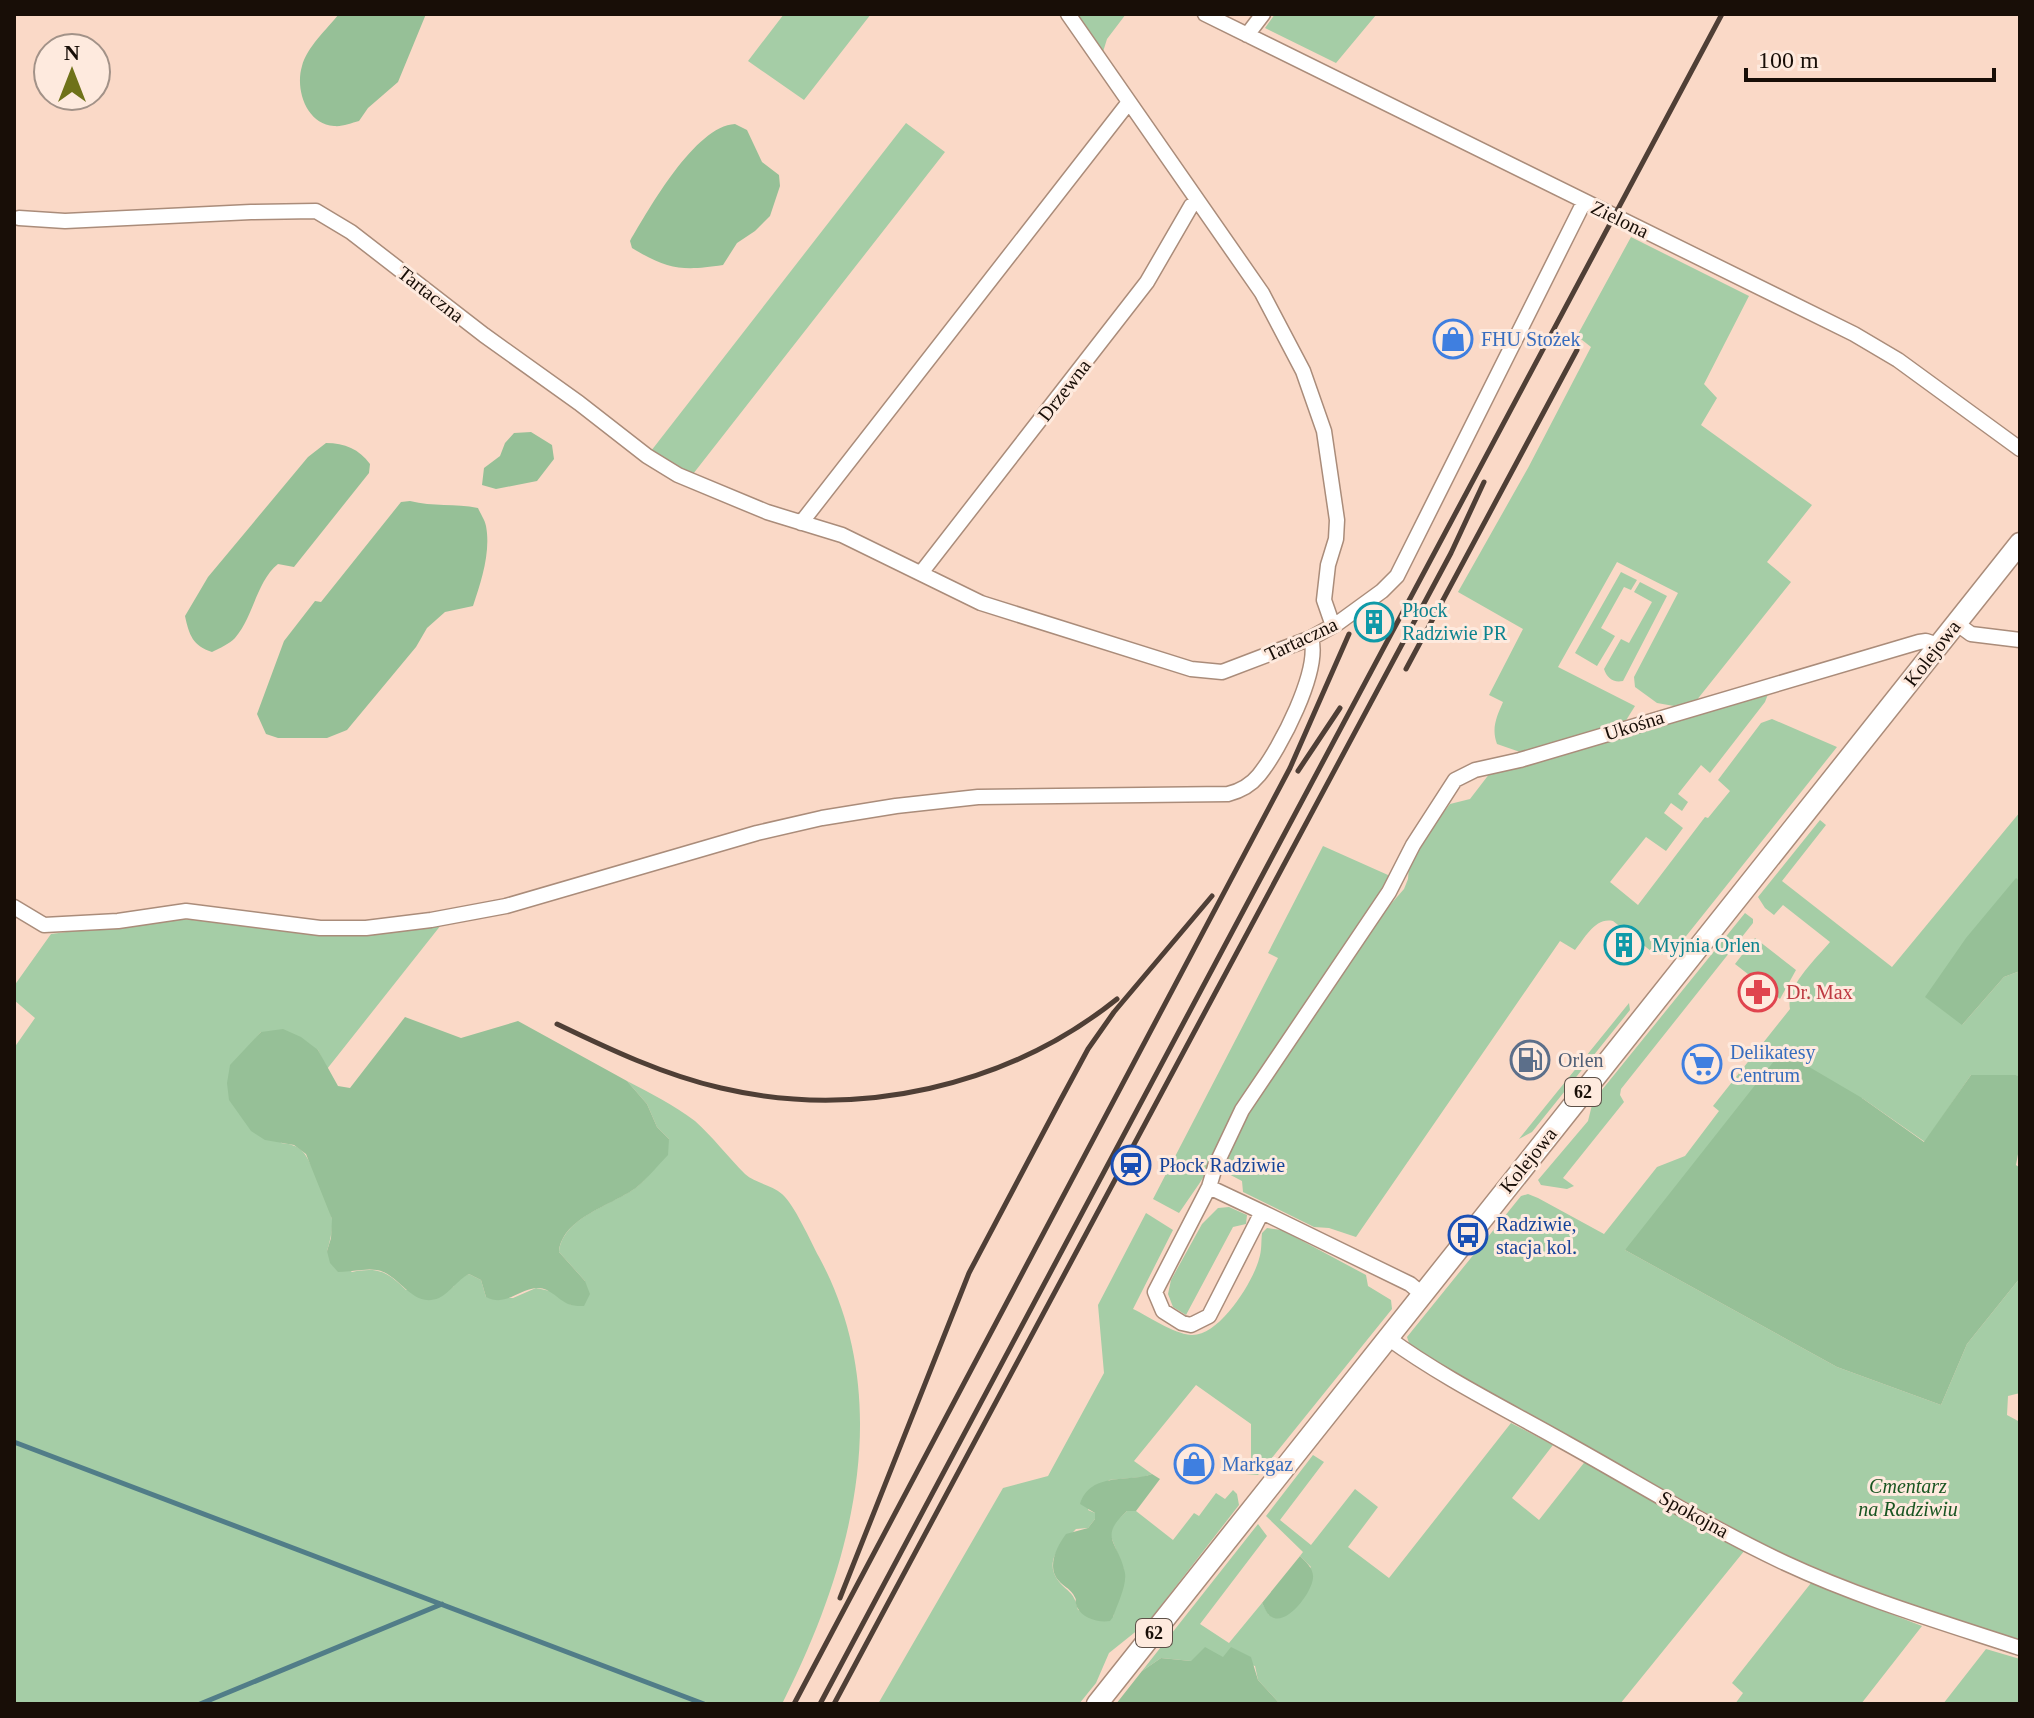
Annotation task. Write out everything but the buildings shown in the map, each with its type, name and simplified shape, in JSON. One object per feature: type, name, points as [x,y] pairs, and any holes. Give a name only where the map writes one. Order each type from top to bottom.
[{"type":"main road","name":"Kolejowa","points":[[1097,1704],[2020,543]]},
{"type":"street","points":[[1068,14],[1274,312],[1303,371],[1317,405],[1328,452],[1337,520],[1324,600],[1333,626]]},
{"type":"street","name":"Zielona","points":[[1205,14],[1877,347],[2020,449]]},
{"type":"street","points":[[1247,35],[1263,14]]},
{"type":"street","points":[[801,523],[1129,102]]},
{"type":"street","name":"Drzewna","points":[[921,573],[1147,282],[1191,206],[1197,201]]},
{"type":"street","name":"Tartaczna","points":[[19,218],[65,221],[316,211],[384,256],[484,335],[678,475],[737,500],[842,535],[970,598],[1202,672],[1229,670],[1311,638],[1382,591],[1397,576],[1584,202]]},
{"type":"street","points":[[1956,623],[1971,634],[2020,640]]},
{"type":"street","points":[[14,907],[44,925],[118,921],[186,911],[332,929],[366,928],[446,918],[506,906],[757,833],[896,806],[978,797],[1228,794],[1243,788],[1259,775],[1291,721],[1304,690],[1312,658],[1311,638]]},
{"type":"street","name":"Ukośna","points":[[1262,1212],[1214,1310],[1201,1322],[1191,1325],[1163,1311],[1155,1292],[1209,1187],[1242,1110],[1389,892],[1413,845],[1455,780],[1475,770],[1520,760],[1919,642],[1938,645]]},
{"type":"street","points":[[1209,1187],[1384,1271],[1422,1294]]},
{"type":"street","name":"Spokojna","points":[[1388,1338],[1409,1353],[1770,1556],[1901,1608],[2020,1648]]},
{"type":"green space","points":[[339,14],[426,14],[398,82],[368,108],[359,121],[337,126],[324,124],[310,112],[302,95],[300,75],[308,52]]},
{"type":"green space","points":[[784,14],[871,14],[804,100],[748,61]]},
{"type":"green space","points":[[1073,14],[1126,14],[1107,39],[1102,55]]},
{"type":"green space","points":[[1275,14],[1376,15],[1336,63],[1265,28]]},
{"type":"green space","points":[[906,123],[945,152],[693,474],[651,451]]},
{"type":"green space","points":[[735,124],[747,130],[762,162],[779,175],[780,186],[770,216],[737,243],[723,265],[676,267],[656,261],[632,248],[630,241],[689,153],[720,128]]},
{"type":"green space","points":[[1631,237],[1749,296],[1704,384],[1717,398],[1701,425],[1812,505],[1767,562],[1791,582],[1696,701],[1674,706],[1657,703],[1635,687],[1634,677],[1678,593],[1617,562],[1558,667],[1635,706],[1625,722],[1520,752],[1497,744],[1495,727],[1503,702],[1489,695],[1523,629],[1458,592],[1591,347],[1577,336]]},
{"type":"green space","points":[[531,432],[552,445],[554,459],[537,481],[496,489],[482,485],[484,468],[500,456],[505,443],[514,433]]},
{"type":"green space","points":[[326,443],[356,451],[370,464],[369,473],[294,567],[278,564],[271,571],[235,638],[212,652],[200,647],[190,634],[185,616],[208,577],[308,457]]},
{"type":"green space","points":[[401,502],[478,508],[485,524],[487,546],[473,606],[445,612],[427,628],[416,647],[347,730],[327,738],[278,738],[266,734],[257,714],[284,641],[315,601],[321,602]]},
{"type":"green space","points":[[1621,572],[1637,580],[1631,590],[1624,587],[1601,628],[1615,636],[1597,666],[1575,653]]},
{"type":"green space","points":[[1640,582],[1667,596],[1623,681],[1616,681],[1604,669],[1621,639],[1629,643],[1652,602],[1634,592]]},
{"type":"green space","points":[[1770,689],[1765,702],[1710,773],[1701,765],[1678,794],[1688,802],[1682,811],[1671,803],[1664,813],[1683,828],[1666,851],[1646,837],[1610,882],[1638,905],[1705,817],[1708,818],[1730,791],[1718,780],[1761,723],[1772,719],[1837,747],[1671,955],[1656,955],[1613,921],[1596,925],[1575,950],[1560,941],[1356,1237],[1329,1228],[1314,1227],[1243,1192],[1242,1181],[1219,1169],[1242,1119],[1378,914],[1404,889],[1417,849],[1450,804],[1470,799],[1490,773]]},
{"type":"green space","name":"Cmentarz na Radziwiu","points":[[2020,812],[2020,881],[2016,879],[1962,1025],[2004,977],[2020,971],[2020,1077],[1971,1075],[1925,1142],[1862,1098],[1625,1250],[1837,1367],[1941,1405],[1967,1344],[2020,1278],[2020,1393],[2008,1396],[2007,1415],[2020,1422],[2020,1641],[1785,1557],[1411,1349],[1407,1337],[1521,1196],[1528,1194],[1538,1198],[1604,1234],[1657,1167],[1685,1156],[1719,1111],[1713,1106],[1790,1009],[1792,992],[1797,983],[1830,942],[1783,905],[1774,915],[1758,897],[1820,820],[1826,825],[1782,881],[1892,967]]},
{"type":"green space","points":[[1323,846],[1388,875],[1389,881],[1179,1213],[1153,1199],[1278,958],[1268,953]]},
{"type":"green space","points":[[2016,878],[2020,881],[2020,971],[2004,977],[1962,1025],[1925,997],[1966,938]]},
{"type":"green space","points":[[1745,913],[1753,919],[1753,923],[1621,1089],[1624,1102],[1563,1178],[1574,1186],[1567,1189],[1541,1185],[1538,1180],[1588,1121],[1593,1101]]},
{"type":"green space","points":[[173,918],[343,936],[441,925],[327,1069],[318,1050],[261,1032],[248,1048],[281,1143],[293,1145],[304,1153],[324,1195],[332,1219],[327,1251],[352,1272],[382,1272],[406,1290],[453,1287],[458,1279],[469,1274],[481,1280],[486,1297],[513,1298],[536,1288],[550,1291],[571,1305],[585,1281],[559,1252],[563,1240],[579,1220],[638,1186],[652,1170],[669,1139],[657,1127],[647,1104],[627,1081],[695,1121],[745,1174],[787,1199],[819,1257],[843,1312],[856,1368],[860,1425],[856,1483],[845,1540],[807,1651],[782,1704],[14,1704],[14,1048],[35,1018],[14,1000],[14,986],[51,934]]},
{"type":"green space","points":[[1755,938],[1796,970],[1780,999],[1735,964]]},
{"type":"green space","points":[[1629,1003],[1630,1010],[1532,1132],[1519,1139]]},
{"type":"green space","points":[[405,1017],[461,1038],[518,1021],[627,1081],[647,1104],[657,1127],[669,1139],[668,1155],[641,1183],[590,1213],[562,1240],[559,1252],[585,1281],[590,1294],[584,1306],[571,1305],[541,1288],[493,1300],[486,1297],[481,1280],[469,1274],[439,1298],[430,1300],[421,1299],[377,1270],[338,1272],[330,1263],[327,1251],[332,1219],[306,1154],[294,1145],[265,1140],[251,1131],[229,1100],[227,1083],[230,1065],[261,1032],[283,1029],[301,1037],[318,1050],[338,1086],[350,1088]]},
{"type":"green space","points":[[1782,1051],[1862,1098],[1924,1142],[1971,1075],[2020,1077],[2020,1143],[2016,1165],[2020,1168],[2020,1278],[1967,1344],[1941,1405],[1837,1367],[1625,1250]]},
{"type":"green space","points":[[1229,1207],[1247,1215],[1246,1224],[1233,1227],[1186,1315],[1173,1307],[1168,1294],[1171,1280],[1202,1224],[1218,1208]]},
{"type":"green space","points":[[1146,1213],[1173,1230],[1133,1309],[1176,1331],[1191,1335],[1202,1333],[1223,1318],[1256,1269],[1262,1233],[1267,1228],[1282,1230],[1366,1275],[1368,1286],[1391,1300],[1392,1309],[1258,1475],[1245,1474],[1251,1467],[1251,1424],[1196,1385],[1134,1461],[1152,1474],[1109,1480],[1088,1510],[1095,1513],[1095,1519],[1088,1528],[1076,1529],[1057,1552],[1053,1565],[1057,1579],[1072,1595],[1078,1610],[1113,1617],[1124,1570],[1110,1534],[1115,1522],[1127,1511],[1136,1511],[1173,1540],[1194,1513],[1199,1516],[1216,1493],[1225,1499],[1233,1490],[1239,1505],[1149,1621],[1109,1653],[1096,1683],[1079,1704],[878,1704],[1003,1488],[1048,1476],[1104,1373],[1098,1305]]},
{"type":"green space","points":[[1511,1423],[1553,1445],[1512,1498],[1539,1520],[1587,1459],[1745,1550],[1620,1704],[1280,1704],[1258,1680],[1255,1666],[1224,1657],[1191,1661],[1161,1658],[1142,1671],[1258,1524],[1267,1536],[1200,1624],[1229,1643],[1262,1603],[1269,1615],[1311,1567],[1300,1556],[1303,1552],[1266,1516],[1313,1455],[1324,1462],[1280,1520],[1311,1545],[1355,1489],[1378,1507],[1348,1547],[1389,1578]]},
{"type":"green space","points":[[1152,1474],[1160,1479],[1136,1511],[1127,1511],[1113,1528],[1112,1540],[1125,1578],[1113,1617],[1110,1621],[1091,1619],[1079,1611],[1073,1594],[1055,1575],[1053,1563],[1056,1550],[1066,1534],[1088,1528],[1095,1519],[1095,1513],[1080,1504],[1093,1487],[1101,1482]]},
{"type":"green space","points":[[1300,1556],[1312,1572],[1312,1584],[1293,1611],[1274,1618],[1262,1603]]},
{"type":"green space","points":[[1811,1583],[1922,1626],[1861,1704],[1735,1704],[1743,1693],[1732,1683]]},
{"type":"green space","points":[[1205,1647],[1223,1657],[1231,1647],[1251,1657],[1258,1680],[1280,1704],[1116,1704],[1142,1671],[1161,1658],[1191,1661]]},
{"type":"green space","points":[[1986,1649],[2020,1659],[2020,1704],[1943,1704]]},
{"type":"waterway","points":[[14,1442],[704,1704]]},
{"type":"waterway","points":[[200,1704],[442,1604]]},
{"type":"railway","points":[[820,1704],[1722,14]]},
{"type":"railway","points":[[1406,669],[1577,350]]},
{"type":"railway","points":[[834,1704],[1451,553],[1484,482]]},
{"type":"railway","points":[[794,1704],[1290,768],[1349,634]]},
{"type":"railway","points":[[1298,771],[1340,708]]},
{"type":"railway","points":[[840,1598],[969,1273],[1060,1101],[1088,1049],[1114,1012],[1212,896]]},
{"type":"railway","points":[[557,1024],[637,1060],[700,1083],[773,1097],[825,1100],[877,1097],[929,1088],[979,1074],[1028,1055],[1074,1029],[1117,999]]},
{"type":"place","name":"FHU Stożek","points":[[1453,339]]},
{"type":"place","name":"Płock Radziwie PR","points":[[1374,622]]},
{"type":"place","name":"Myjnia Orlen","points":[[1624,945]]},
{"type":"place","name":"Dr. Max","points":[[1758,992]]},
{"type":"place","name":"Orlen","points":[[1530,1060]]},
{"type":"place","name":"Delikatesy Centrum","points":[[1702,1064]]},
{"type":"place","name":"Płock Radziwie","points":[[1131,1165]]},
{"type":"place","name":"Radziwie, stacja kol.","points":[[1468,1235]]},
{"type":"place","name":"Markgaz","points":[[1194,1464]]}]
